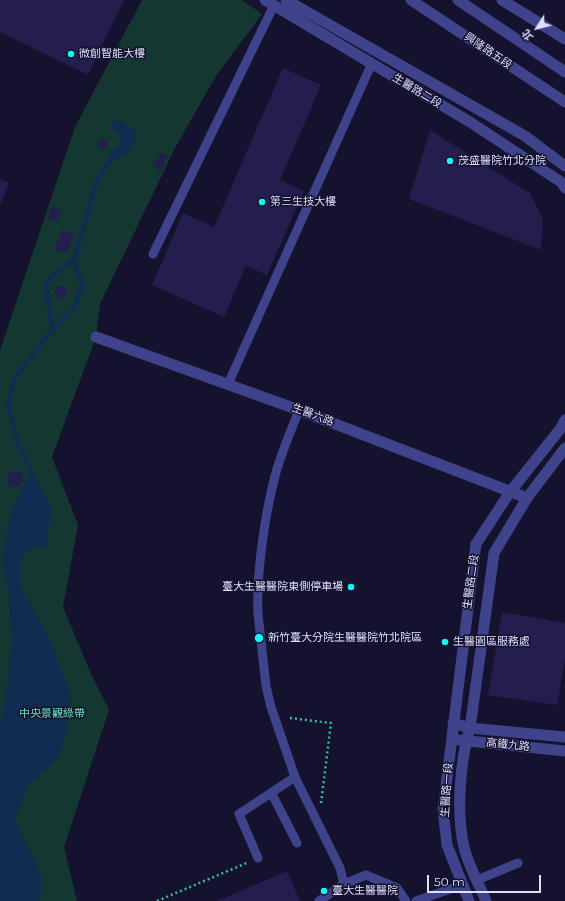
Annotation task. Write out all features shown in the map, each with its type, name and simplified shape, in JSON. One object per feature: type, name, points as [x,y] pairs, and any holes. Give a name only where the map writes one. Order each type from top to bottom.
[{"type":"street","name":"生醫路二段","points":[[286,0],[525,136],[565,166]]},
{"type":"street","name":"興隆路五段","points":[[411,0],[565,102]]},
{"type":"street","points":[[458,0],[565,72]]},
{"type":"street","points":[[502,0],[565,40]]},
{"type":"street","name":"生醫路二段","points":[[269,3],[470,122],[560,182],[565,188]]},
{"type":"street","name":"生醫六路","points":[[96,337],[299,410],[527,498]]},
{"type":"street","name":"生醫路二段","points":[[453,723],[476,544],[510,492],[561,428],[565,420]]},
{"type":"street","name":"生醫路二段","points":[[466,741],[470,728],[494,553],[527,498],[565,448]]},
{"type":"street","name":"高鐵九路","points":[[453,723],[470,728],[565,737]]},
{"type":"street","name":"生醫路一段","points":[[453,723],[443,810],[447,845],[469,901]]},
{"type":"street","name":"高鐵九路","points":[[451,740],[565,751]]},
{"type":"street","name":"生醫路一段","points":[[466,741],[460,800],[464,847],[486,901]]},
{"type":"lane","points":[[153,254],[269,3]]},
{"type":"lane","points":[[228,384],[372,63]]},
{"type":"lane","points":[[299,410],[275,475],[263,539],[258,603],[266,686],[295,777],[340,868],[344,884]]},
{"type":"lane","points":[[258,858],[238,814],[272,794],[295,777]]},
{"type":"lane","points":[[272,794],[297,843]]},
{"type":"lane","points":[[477,880],[518,863]]},
{"type":"lane","points":[[319,901],[344,884],[366,875],[397,888],[406,901]]},
{"type":"lane","points":[[416,901],[462,885]]},
{"type":"path","points":[[290,718],[331,722],[321,803]]},
{"type":"path","points":[[157,901],[258,858]]},
{"type":"green space","name":"中央景觀綠帶","points":[[142,0],[242,0],[262,14],[216,76],[175,148],[100,304],[96,337],[52,457],[78,525],[63,607],[89,669],[109,710],[64,847],[77,901],[0,901],[0,350],[75,127]]},
{"type":"water","points":[[113,119],[123,122],[135,130],[134,146],[122,158],[106,157],[112,150],[121,145],[120,135],[111,128]]},
{"type":"water","points":[[31,470],[52,507],[46,547],[33,547],[20,558],[21,589],[49,637],[71,696],[65,740],[57,759],[27,787],[15,821],[42,877],[40,901],[0,901],[0,727],[6,695],[12,641],[9,594],[2,561],[10,515]]},
{"type":"building","name":"微創智能大樓","points":[[0,0],[124,0],[88,75],[0,32]]},
{"type":"building","name":"第三生技大樓","points":[[283,68],[321,85],[280,180],[304,191],[267,275],[246,266],[224,317],[152,285],[183,213],[214,227]]},
{"type":"building","name":"茂盛醫院竹北分院","points":[[430,130],[530,193],[543,220],[541,250],[409,199]]},
{"type":"building","points":[[102,139],[107,144],[102,149],[97,144]]},
{"type":"building","points":[[161,153],[168,156],[161,171],[153,167]]},
{"type":"building","points":[[0,179],[9,183],[0,205]]},
{"type":"building","points":[[53,207],[61,211],[56,222],[48,218]]},
{"type":"building","points":[[62,230],[74,234],[67,253],[54,249]]},
{"type":"building","points":[[63,286],[66,287],[66,297],[59,298],[56,297],[55,290],[56,287]]},
{"type":"building","points":[[15,471],[22,476],[23,479],[18,486],[15,487],[8,482],[7,479],[12,472]]},
{"type":"building","points":[[502,612],[565,623],[565,660],[557,705],[488,695]]},
{"type":"building","points":[[287,871],[300,901],[217,901]]},
{"type":"waterway","points":[[31,470],[18,443],[8,405],[15,377],[53,329],[75,307],[82,284],[74,259],[98,178],[112,158]]},
{"type":"waterway","points":[[53,329],[45,283],[74,259]]},
{"type":"place","name":"微創智能大樓","points":[[71,54]]},
{"type":"place","name":"茂盛醫院竹北分院","points":[[450,161]]},
{"type":"place","name":"第三生技大樓","points":[[262,202]]},
{"type":"place","name":"臺大生醫醫院東側停車場","points":[[351,587]]},
{"type":"place","name":"新竹臺大分院生醫醫院竹北院區","points":[[259,638]]},
{"type":"place","name":"生醫園區服務處","points":[[445,642]]},
{"type":"place","name":"臺大生醫醫院","points":[[324,891]]}]
